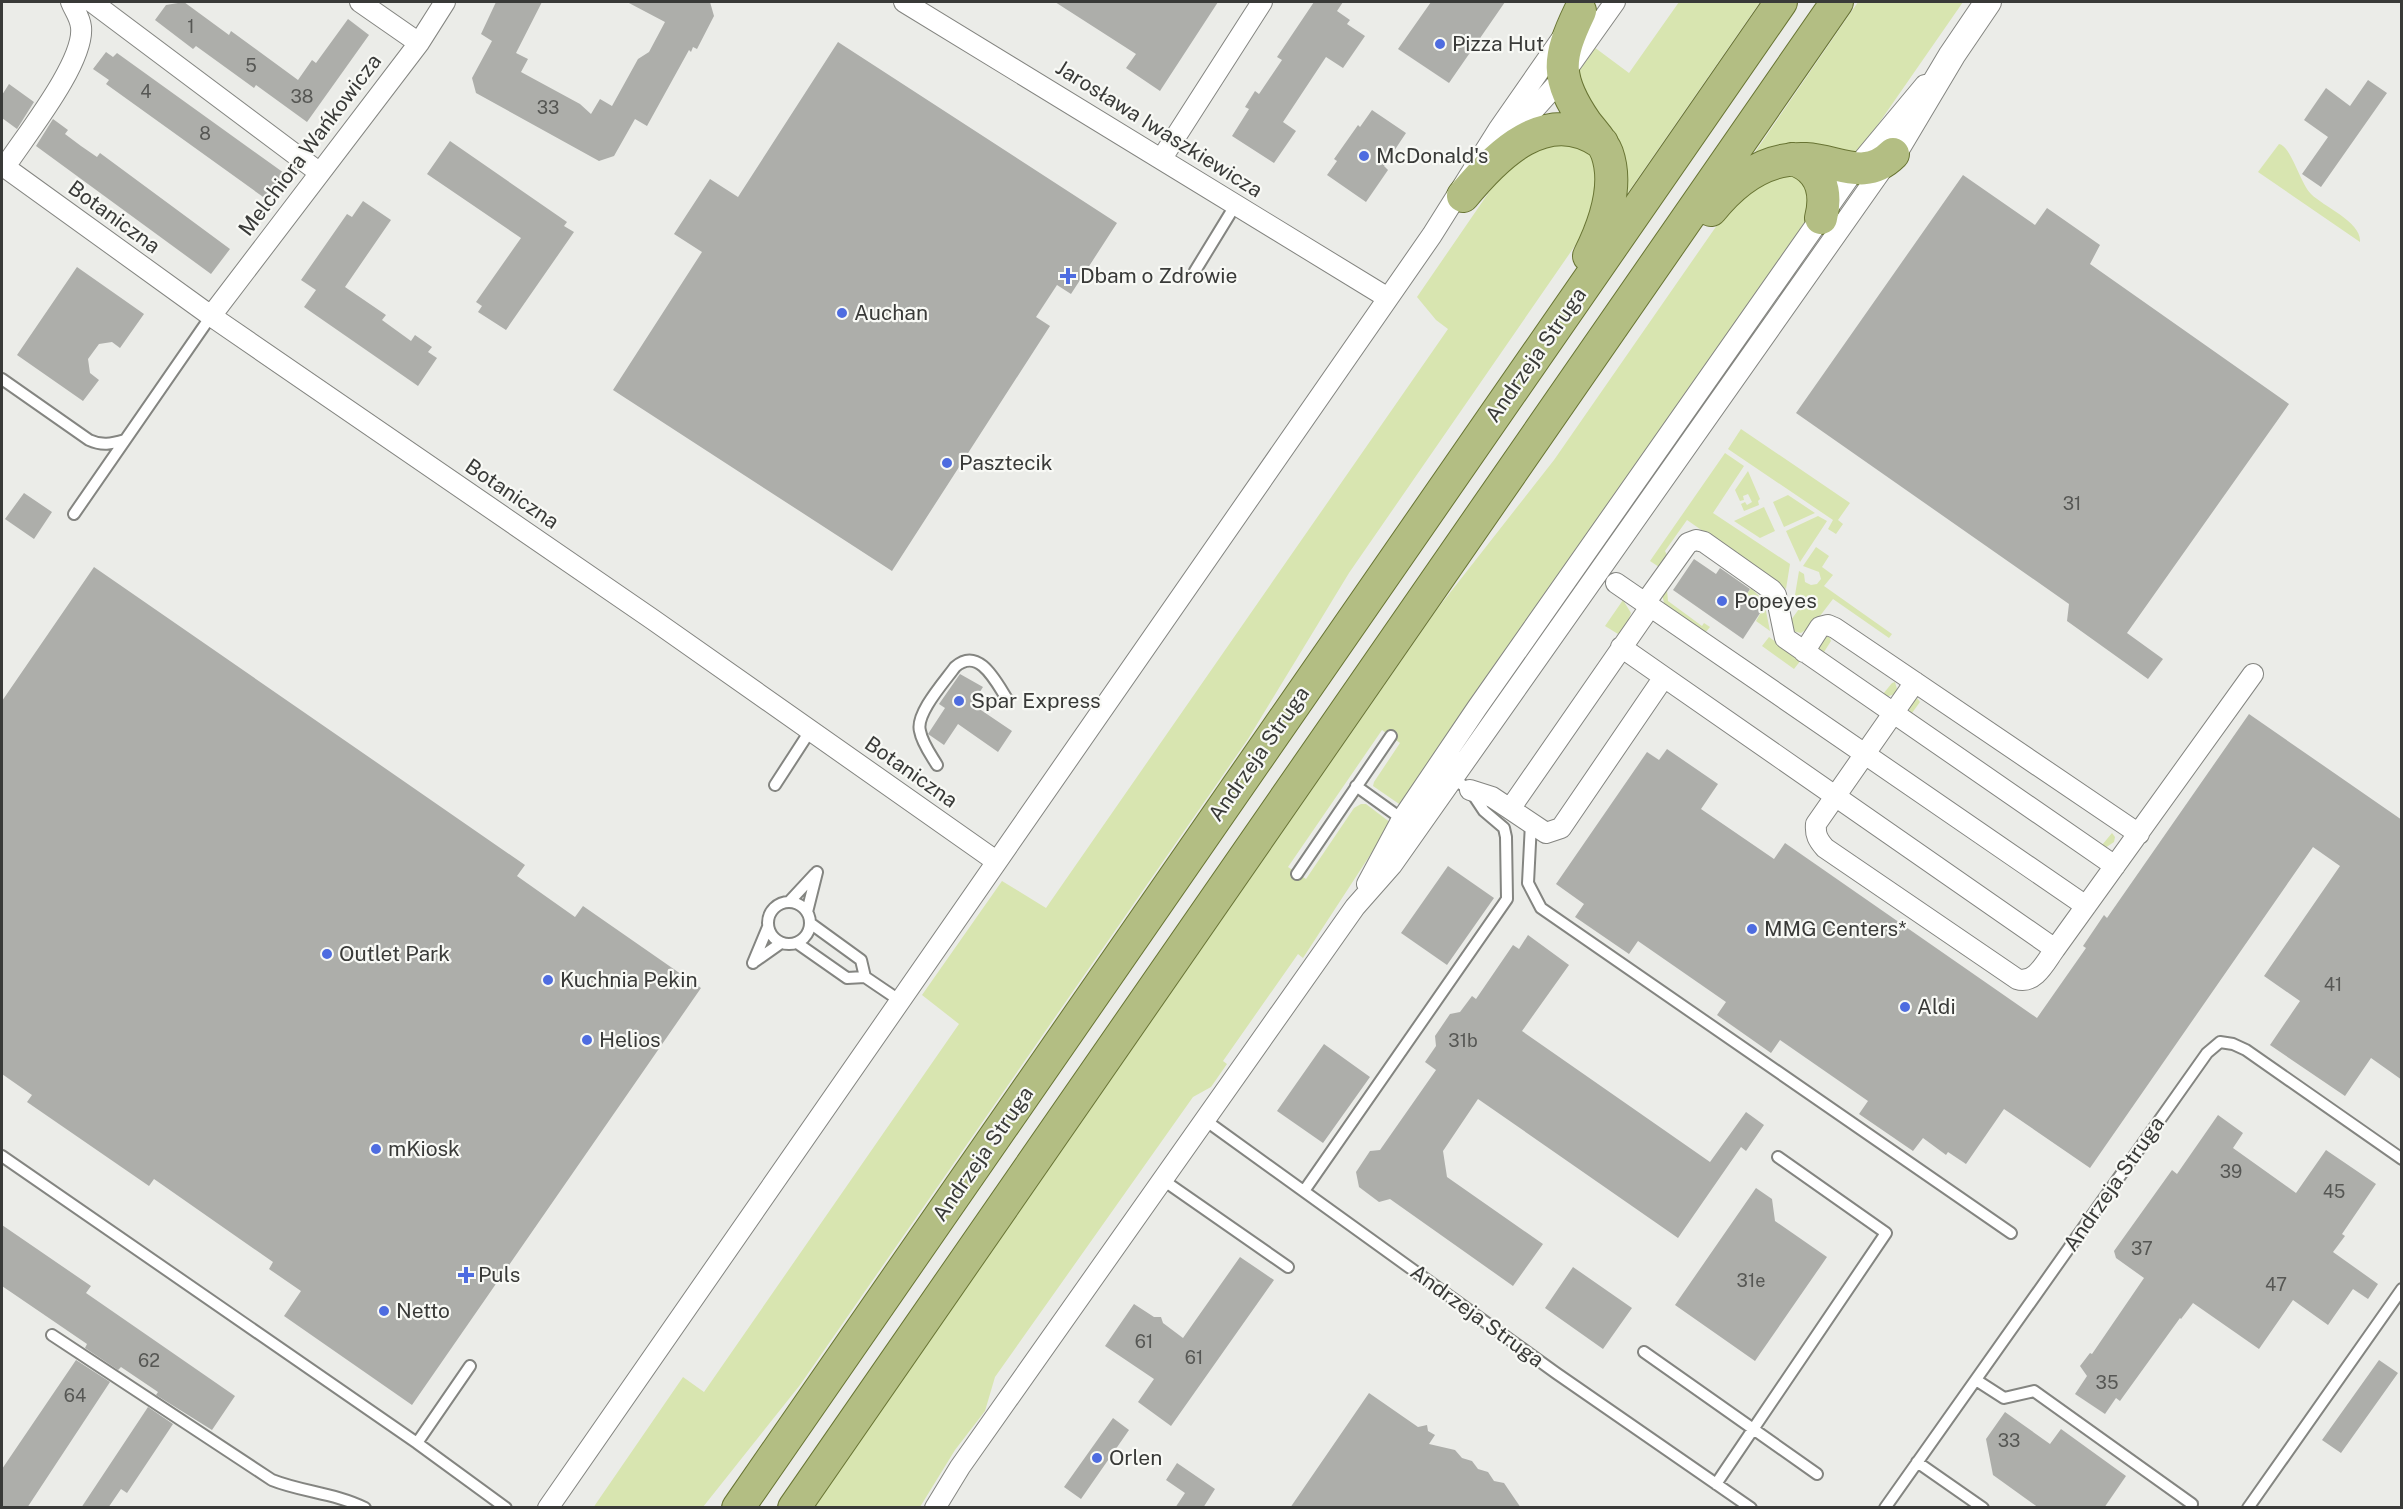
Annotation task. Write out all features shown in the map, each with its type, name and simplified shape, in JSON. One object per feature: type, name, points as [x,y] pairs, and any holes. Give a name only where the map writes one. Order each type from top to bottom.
[{"type":"main road","name":"Andrzeja Struga","points":[[738,1508],[1781,2]]},
{"type":"main road","points":[[794,1508],[1837,2]]},
{"type":"main road","points":[[1500,407],[1581,272],[1599,234],[1608,207],[1611,183],[1608,155],[1568,94],[1562,77],[1565,47],[1584,6]]},
{"type":"main road","points":[[1463,196],[1498,158],[1528,137],[1551,131],[1566,131],[1585,135],[1602,143]]},
{"type":"main road","points":[[1562,399],[1724,193],[1737,182],[1760,168],[1792,159],[1815,160],[1855,169],[1873,168],[1893,154]]},
{"type":"main road","points":[[1792,159],[1812,169],[1821,181],[1824,200],[1821,218]]},
{"type":"street","points":[[3,166],[59,86],[77,51],[81,27],[79,15],[71,2]]},
{"type":"street","points":[[92,2],[320,173]]},
{"type":"street","points":[[360,2],[419,43]]},
{"type":"street","name":"Melchiora Wańkowicza","points":[[211,316],[419,43],[445,2]]},
{"type":"street","name":"Jarosława Iwaszkiewicza","points":[[904,2],[930,8],[1162,158],[1388,298]]},
{"type":"street","points":[[1162,158],[1262,2]]},
{"type":"street","points":[[1432,235],[1502,145],[1562,77],[1616,2]]},
{"type":"street","points":[[935,1508],[960,1467],[1205,1120],[1355,908],[1392,865],[1454,778],[1893,154],[1952,55],[1988,2]]},
{"type":"street","points":[[548,1508],[1432,235],[1498,130],[1584,6]]},
{"type":"street","points":[[1355,908],[1402,819],[1582,559],[1855,169],[1952,55]]},
{"type":"street","name":"Botaniczna","points":[[3,166],[211,316],[652,619],[996,861]]},
{"type":"street","points":[[1510,809],[1622,647],[1688,543],[1699,540],[1772,590],[1776,596],[1785,638],[2115,866]]},
{"type":"street","points":[[1616,583],[2086,906]]},
{"type":"street","points":[[1804,652],[1820,627],[1828,625],[2139,834]]},
{"type":"street","points":[[1622,647],[2055,949]]},
{"type":"street","points":[[1915,682],[1816,824],[1815,832],[1818,840],[1826,848],[2024,982],[2030,980],[2055,949],[2253,674]]},
{"type":"street","points":[[1470,790],[1492,797],[1546,833],[1561,828],[1664,677]]},
{"type":"lane","points":[[1195,271],[1236,204]]},
{"type":"lane","points":[[74,514],[211,316]]},
{"type":"lane","points":[[2,379],[89,440],[110,445],[124,440]]},
{"type":"lane","points":[[1582,559],[1616,583]]},
{"type":"lane","points":[[937,765],[920,733],[919,723],[923,713],[955,667],[962,661],[971,659],[982,664],[989,670],[1008,699]]},
{"type":"lane","points":[[775,785],[810,731]]},
{"type":"lane","points":[[1297,874],[1391,736]]},
{"type":"lane","points":[[1304,1191],[1507,899],[1504,828],[1484,811],[1470,790],[1437,767]]},
{"type":"lane","points":[[1356,786],[1402,819]]},
{"type":"lane","points":[[1531,823],[1528,883],[1541,908],[2011,1233]]},
{"type":"lane","points":[[797,943],[808,932],[810,923],[807,912],[817,872],[789,902],[774,908],[753,963],[781,943],[797,943],[847,978],[866,977],[899,1000]]},
{"type":"lane","points":[[789,902],[799,904],[807,912]]},
{"type":"lane","points":[[810,923],[861,960],[866,977]]},
{"type":"lane","points":[[768,927],[773,937],[781,943]]},
{"type":"lane","name":"Andrzeja Struga","points":[[1885,1508],[2207,1053],[2220,1042],[2233,1044],[2246,1050],[2402,1159]]},
{"type":"lane","name":"Andrzeja Struga","points":[[1205,1120],[1556,1373],[1751,1508]]},
{"type":"lane","points":[[2,1156],[417,1443],[506,1508]]},
{"type":"lane","points":[[1716,1484],[1886,1233],[1778,1157]]},
{"type":"lane","points":[[1163,1180],[1288,1267]]},
{"type":"lane","points":[[2248,1508],[2402,1289]]},
{"type":"lane","points":[[52,1335],[272,1480],[287,1486],[347,1499],[364,1508]]},
{"type":"lane","points":[[1644,1352],[1817,1474]]},
{"type":"lane","points":[[417,1443],[470,1366]]},
{"type":"lane","points":[[1976,1380],[2004,1398],[2034,1390],[2192,1504],[2191,1508]]},
{"type":"lane","points":[[1917,1462],[1983,1508]]},
{"type":"green space","points":[[1679,2],[1760,2],[1627,194],[1624,194],[1574,77],[1594,47],[1629,73]]},
{"type":"green space","points":[[1858,2],[1963,2],[1854,159],[1753,155]]},
{"type":"green space","points":[[1546,142],[1584,146],[1599,164],[1590,224],[1349,573],[1248,739],[800,1385],[703,1507],[593,1508],[683,1377],[704,1392],[959,1024],[922,995],[1002,881],[1046,908],[1448,329],[1436,320],[1417,297],[1509,163]]},
{"type":"green space","points":[[2279,144],[2288,151],[2311,194],[2349,221],[2359,235],[2360,242],[2258,172]]},
{"type":"green space","points":[[1765,175],[1796,175],[1807,189],[1810,209],[1803,232],[1402,806],[1373,786],[1400,743],[1382,730],[1288,867],[1306,879],[1354,808],[1361,804],[1366,804],[1391,823],[1303,958],[1298,954],[1223,1061],[1227,1064],[1211,1087],[1193,1097],[995,1377],[985,1411],[955,1450],[920,1507],[814,1508],[1438,608],[1554,460],[1731,205]]},
{"type":"green space","points":[[1741,429],[1850,503],[1838,520],[1843,524],[1836,534],[1828,529],[1833,520],[1728,449]]},
{"type":"green space","points":[[1725,453],[1744,466],[1713,513],[1790,564],[1786,589],[1687,520],[1665,551],[1669,559],[1662,569],[1650,561]]},
{"type":"green space","points":[[1748,471],[1760,499],[1759,505],[1744,511],[1741,504],[1745,502],[1747,505],[1752,502],[1748,494],[1743,496],[1744,500],[1740,501],[1735,490]]},
{"type":"green space","points":[[1788,495],[1815,513],[1784,527],[1773,502]]},
{"type":"green space","points":[[1764,507],[1775,531],[1760,538],[1734,521]]},
{"type":"green space","points":[[1818,516],[1827,521],[1800,562],[1786,531]]},
{"type":"green space","points":[[1816,547],[1829,556],[1822,567],[1833,575],[1824,586],[1892,634],[1889,638],[1833,599],[1813,625],[1801,633],[1792,631],[1791,620],[1804,602],[1795,595],[1799,571],[1804,574],[1805,582],[1811,585],[1817,584],[1821,579],[1819,572],[1803,566]]},
{"type":"green space","points":[[1671,583],[1667,590],[1668,601],[1702,626],[1704,623],[1710,627],[1705,633],[1664,603],[1662,594]]},
{"type":"green space","points":[[1751,588],[1764,601],[1770,631],[1756,621],[1764,607],[1746,595]]},
{"type":"green space","points":[[1623,600],[1631,613],[1627,624],[1618,634],[1605,626]]},
{"type":"green space","points":[[1829,636],[1831,641],[1824,652],[1883,694],[1895,682],[1897,689],[1895,694],[1886,697],[1820,653],[1818,648],[1823,638]]},
{"type":"green space","points":[[1769,637],[1801,660],[1794,669],[1762,646]]},
{"type":"green space","points":[[1917,698],[1920,702],[1912,713],[2102,845],[2112,833],[2115,837],[2114,842],[2105,848],[1911,715],[1908,706]]},
{"type":"building","points":[[184,2],[229,35],[231,31],[298,80],[312,60],[316,63],[348,19],[369,35],[307,122],[256,85],[254,88],[196,46],[193,49],[155,20],[166,5]]},
{"type":"building","points":[[496,2],[542,2],[516,53],[528,59],[521,72],[580,104],[591,114],[600,99],[612,106],[638,59],[649,52],[665,22],[627,2],[710,2],[714,16],[697,49],[693,47],[691,52],[689,50],[647,126],[635,119],[614,156],[599,161],[476,93],[472,78],[492,41],[481,34]]},
{"type":"building","points":[[1055,2],[1218,2],[1160,91],[1126,68],[1136,54]]},
{"type":"building","points":[[1314,2],[1343,2],[1337,11],[1350,20],[1347,24],[1365,36],[1343,68],[1326,57],[1283,122],[1296,131],[1274,163],[1232,136],[1249,109],[1245,107],[1255,91],[1259,94],[1282,60],[1277,57]]},
{"type":"building","name":"Pizza Hut","points":[[1431,2],[1505,2],[1449,83],[1398,49]]},
{"type":"building","points":[[838,42],[1117,223],[1071,294],[1057,285],[1036,317],[1050,326],[892,571],[613,390],[702,252],[674,234],[710,179],[738,197]]},
{"type":"building","points":[[106,52],[113,57],[117,53],[284,173],[266,199],[106,84],[109,80],[93,69]]},
{"type":"building","points":[[2368,80],[2387,93],[2321,187],[2302,174],[2328,137],[2304,120],[2326,88],[2350,106]]},
{"type":"building","points":[[9,84],[34,102],[17,129],[2,118],[2,95]]},
{"type":"building","name":"McDonald's","points":[[1372,110],[1406,133],[1384,166],[1388,170],[1366,202],[1327,175],[1337,161],[1334,159],[1358,125],[1360,127]]},
{"type":"building","points":[[53,119],[68,130],[65,134],[81,146],[97,157],[100,153],[230,249],[211,274],[36,146]]},
{"type":"building","points":[[450,141],[567,222],[564,226],[574,232],[506,330],[478,312],[482,306],[476,302],[521,238],[427,174]]},
{"type":"building","points":[[1963,175],[2035,225],[2047,208],[2100,245],[2090,264],[2289,404],[2127,633],[2163,659],[2148,679],[2067,621],[2069,604],[1796,413]]},
{"type":"building","points":[[363,201],[391,220],[345,287],[386,315],[382,320],[411,341],[415,335],[432,347],[428,352],[437,358],[418,386],[304,307],[316,290],[301,280],[347,214],[352,217]]},
{"type":"building","points":[[77,267],[144,314],[120,348],[112,342],[99,344],[88,359],[90,373],[99,380],[83,401],[17,355]]},
{"type":"building","points":[[24,493],[52,512],[34,539],[5,519]]},
{"type":"building","name":"Popeyes","points":[[1694,559],[1716,574],[1720,568],[1750,589],[1746,595],[1764,607],[1743,639],[1673,590]]},
{"type":"building","name":"Outlet Park","points":[[94,567],[525,865],[517,876],[575,917],[583,906],[701,988],[412,1405],[284,1316],[301,1291],[269,1269],[273,1262],[154,1179],[149,1186],[27,1102],[32,1095],[2,1074],[2,701]]},
{"type":"building","points":[[960,674],[983,687],[972,704],[1012,731],[998,752],[958,724],[944,745],[928,734],[945,708],[939,704]]},
{"type":"building","name":"MMG Centers*","points":[[2249,714],[2402,820],[2402,1080],[2371,1058],[2345,1096],[2270,1045],[2300,1001],[2264,976],[2340,866],[2313,847],[2090,1168],[2004,1109],[1966,1164],[1948,1152],[1946,1155],[1923,1138],[1913,1151],[1859,1114],[1868,1101],[1780,1040],[1771,1053],[1717,1015],[1726,1002],[1638,941],[1629,954],[1575,917],[1584,904],[1556,884],[1647,752],[1659,760],[1667,749],[1718,784],[1701,809],[1774,859],[1785,843],[2037,1018],[2086,948],[2083,946],[2104,915],[2107,918]]},
{"type":"building","points":[[1448,866],[1494,898],[1447,965],[1401,933]]},
{"type":"building","points":[[1528,935],[1569,965],[1522,1031],[1710,1162],[1746,1112],[1764,1125],[1746,1151],[1741,1147],[1678,1238],[1478,1099],[1443,1151],[1447,1177],[1543,1244],[1513,1286],[1390,1199],[1379,1202],[1359,1187],[1356,1172],[1370,1151],[1380,1150],[1436,1070],[1425,1062],[1436,1046],[1435,1036],[1450,1014],[1460,1012],[1472,996],[1476,999],[1513,945],[1519,949]]},
{"type":"building","points":[[1324,1044],[1370,1077],[1323,1143],[1277,1111]]},
{"type":"building","points":[[2218,1115],[2243,1133],[2233,1148],[2296,1193],[2326,1150],[2376,1184],[2342,1234],[2345,1236],[2333,1252],[2378,1284],[2368,1299],[2353,1289],[2328,1325],[2293,1300],[2259,1349],[2193,1303],[2120,1401],[2116,1398],[2105,1414],[2075,1394],[2087,1376],[2080,1366],[2090,1353],[2092,1354],[2144,1278],[2116,1258],[2114,1251],[2172,1170],[2177,1174]]},
{"type":"building","points":[[1756,1188],[1772,1199],[1775,1221],[1827,1257],[1755,1361],[1675,1305]]},
{"type":"building","points":[[2,1225],[91,1286],[86,1293],[235,1396],[212,1430],[156,1395],[158,1392],[121,1367],[118,1370],[85,1348],[87,1344],[2,1286]]},
{"type":"building","points":[[1240,1257],[1274,1280],[1171,1426],[1138,1402],[1154,1379],[1105,1346],[1134,1304],[1154,1317],[1161,1317],[1163,1323],[1183,1338]]},
{"type":"building","points":[[1573,1267],[1632,1308],[1603,1349],[1545,1308]]},
{"type":"building","points":[[76,1360],[110,1382],[27,1508],[2,1508],[2,1469]]},
{"type":"building","points":[[2379,1360],[2398,1373],[2341,1453],[2322,1440]]},
{"type":"building","points":[[1369,1393],[1418,1427],[1427,1425],[1428,1431],[1435,1435],[1429,1444],[1455,1450],[1462,1458],[1472,1461],[1478,1469],[1488,1472],[1494,1481],[1504,1483],[1521,1508],[1290,1508]]},
{"type":"building","points":[[148,1407],[173,1424],[127,1493],[121,1489],[108,1508],[81,1508]]},
{"type":"building","points":[[2005,1412],[2050,1444],[2061,1429],[2126,1476],[2104,1508],[2039,1508],[1993,1475],[1986,1439]]},
{"type":"building","name":"Orlen","points":[[1113,1418],[1129,1430],[1081,1499],[1064,1487]]},
{"type":"building","points":[[1177,1463],[1215,1489],[1203,1508],[1175,1508],[1185,1493],[1166,1480]]},
{"type":"place","name":"Pizza Hut","points":[[1440,44]]},
{"type":"place","name":"McDonald's","points":[[1364,156]]},
{"type":"place","name":"Dbam o Zdrowie","points":[[1068,276]]},
{"type":"place","name":"Auchan","points":[[842,313]]},
{"type":"place","name":"Pasztecik","points":[[947,463]]},
{"type":"place","name":"Popeyes","points":[[1722,601]]},
{"type":"place","name":"Spar Express","points":[[959,701]]},
{"type":"place","name":"MMG Centers*","points":[[1752,929]]},
{"type":"place","name":"Outlet Park","points":[[327,954]]},
{"type":"place","name":"Kuchnia Pekin","points":[[548,980]]},
{"type":"place","name":"Aldi","points":[[1905,1007]]},
{"type":"place","name":"Helios","points":[[587,1040]]},
{"type":"place","name":"mKiosk","points":[[376,1149]]},
{"type":"place","name":"Puls","points":[[466,1275]]},
{"type":"place","name":"Netto","points":[[384,1311]]},
{"type":"place","name":"Orlen","points":[[1097,1458]]}]
